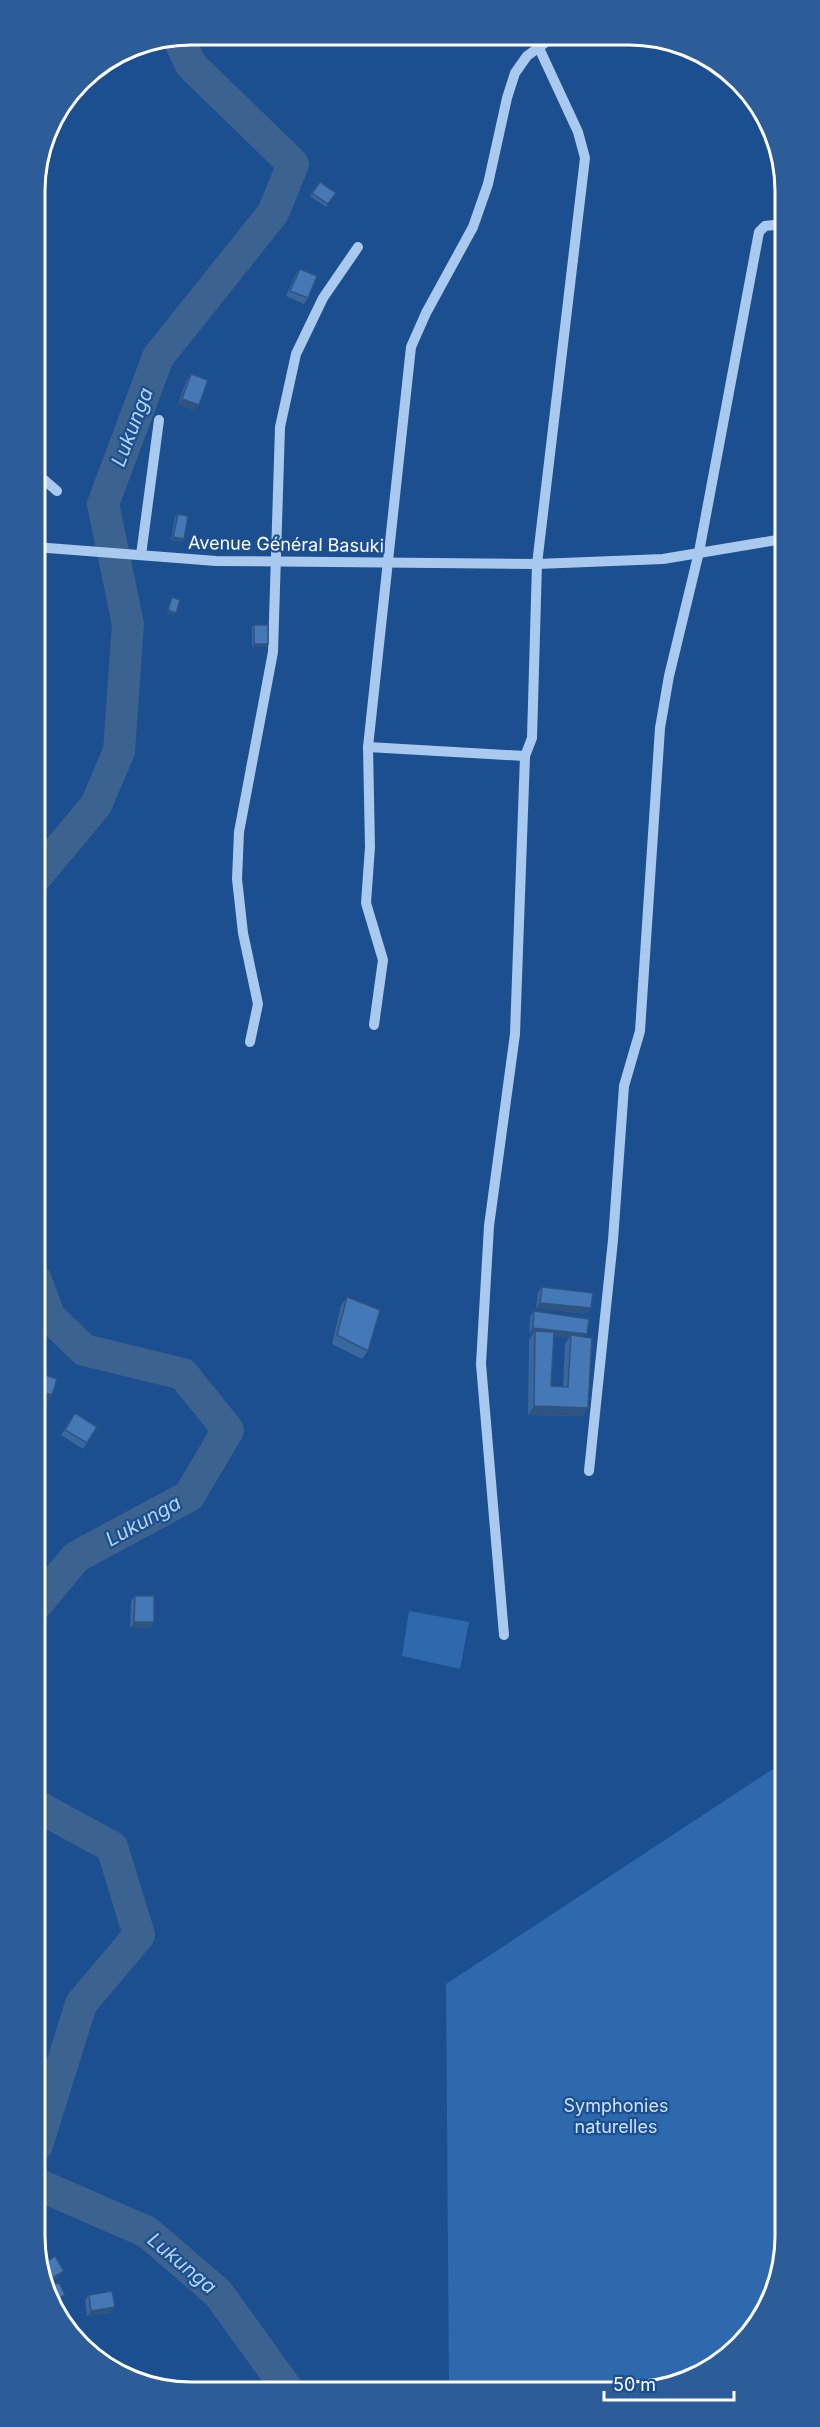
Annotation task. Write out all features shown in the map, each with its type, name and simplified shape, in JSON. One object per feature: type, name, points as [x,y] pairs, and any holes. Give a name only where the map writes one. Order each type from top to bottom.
[{"type":"street","points":[[374,1025],[382,960],[366,903],[370,847],[368,747],[411,347],[426,313],[473,227],[488,184],[507,98],[515,73],[527,56],[543,45]]},
{"type":"street","points":[[504,1635],[481,1364],[489,1226],[515,1034],[525,756],[532,738],[537,564],[585,158],[578,132],[539,48]]},
{"type":"street","points":[[589,1471],[607,1299],[624,1086],[640,1031],[660,728],[669,676],[699,552],[759,232],[765,226],[775,225]]},
{"type":"street","points":[[250,1042],[258,1004],[243,933],[237,879],[239,832],[271,662],[280,427],[286,390],[296,354],[323,298],[358,248]]},
{"type":"street","points":[[141,555],[159,420]]},
{"type":"street","points":[[45,481],[57,491]]},
{"type":"street","name":"Avenue Général Basuki","points":[[45,548],[216,561],[537,564],[663,559],[775,540]]},
{"type":"street","points":[[368,747],[525,756]]},
{"type":"green space","points":[[409,1611],[469,1622],[460,1669],[402,1656]]},
{"type":"green space","name":"Symphonies naturelles","points":[[775,1768],[775,2246],[770,2274],[755,2309],[739,2332],[718,2352],[685,2371],[639,2382],[449,2382],[446,1984]]},
{"type":"building","points":[[320,182],[336,193],[328,204],[312,193]]},
{"type":"building","points":[[300,269],[317,276],[308,298],[290,291]]},
{"type":"building","points":[[191,374],[208,380],[199,405],[182,399]]},
{"type":"building","points":[[178,514],[188,516],[184,539],[173,537]]},
{"type":"building","points":[[172,597],[180,600],[176,613],[168,610]]},
{"type":"building","points":[[254,625],[268,625],[268,644],[254,644]]},
{"type":"building","points":[[542,1287],[593,1293],[591,1308],[540,1303]]},
{"type":"building","points":[[347,1297],[380,1310],[368,1351],[337,1335]]},
{"type":"building","points":[[534,1311],[589,1319],[587,1334],[533,1328]]},
{"type":"building","points":[[535,1331],[554,1332],[551,1386],[568,1387],[571,1335],[592,1338],[588,1408],[534,1406]]},
{"type":"building","points":[[45,1375],[57,1379],[52,1395],[45,1393]]},
{"type":"building","points":[[75,1413],[97,1427],[87,1443],[65,1430]]},
{"type":"building","points":[[135,1596],[154,1596],[154,1622],[134,1622]]},
{"type":"building","points":[[55,2256],[64,2271],[52,2279],[47,2261]]},
{"type":"building","points":[[59,2282],[65,2295],[59,2298],[54,2285]]},
{"type":"building","points":[[112,2291],[115,2307],[91,2311],[89,2295]]},
{"type":"waterway","name":"Lukunga","points":[[45,866],[96,805],[119,751],[128,624],[103,504],[158,357],[273,213],[293,164],[191,65],[182,45]]},
{"type":"waterway","name":"Lukunga","points":[[45,1305],[49,1316],[84,1350],[183,1374],[228,1430],[189,1496],[76,1557],[45,1594]]},
{"type":"waterway","name":"Lukunga","points":[[45,1810],[112,1847],[139,1935],[81,2004],[45,2119]]},
{"type":"waterway","name":"Lukunga","points":[[45,2187],[147,2232],[218,2293],[282,2382]]}]
